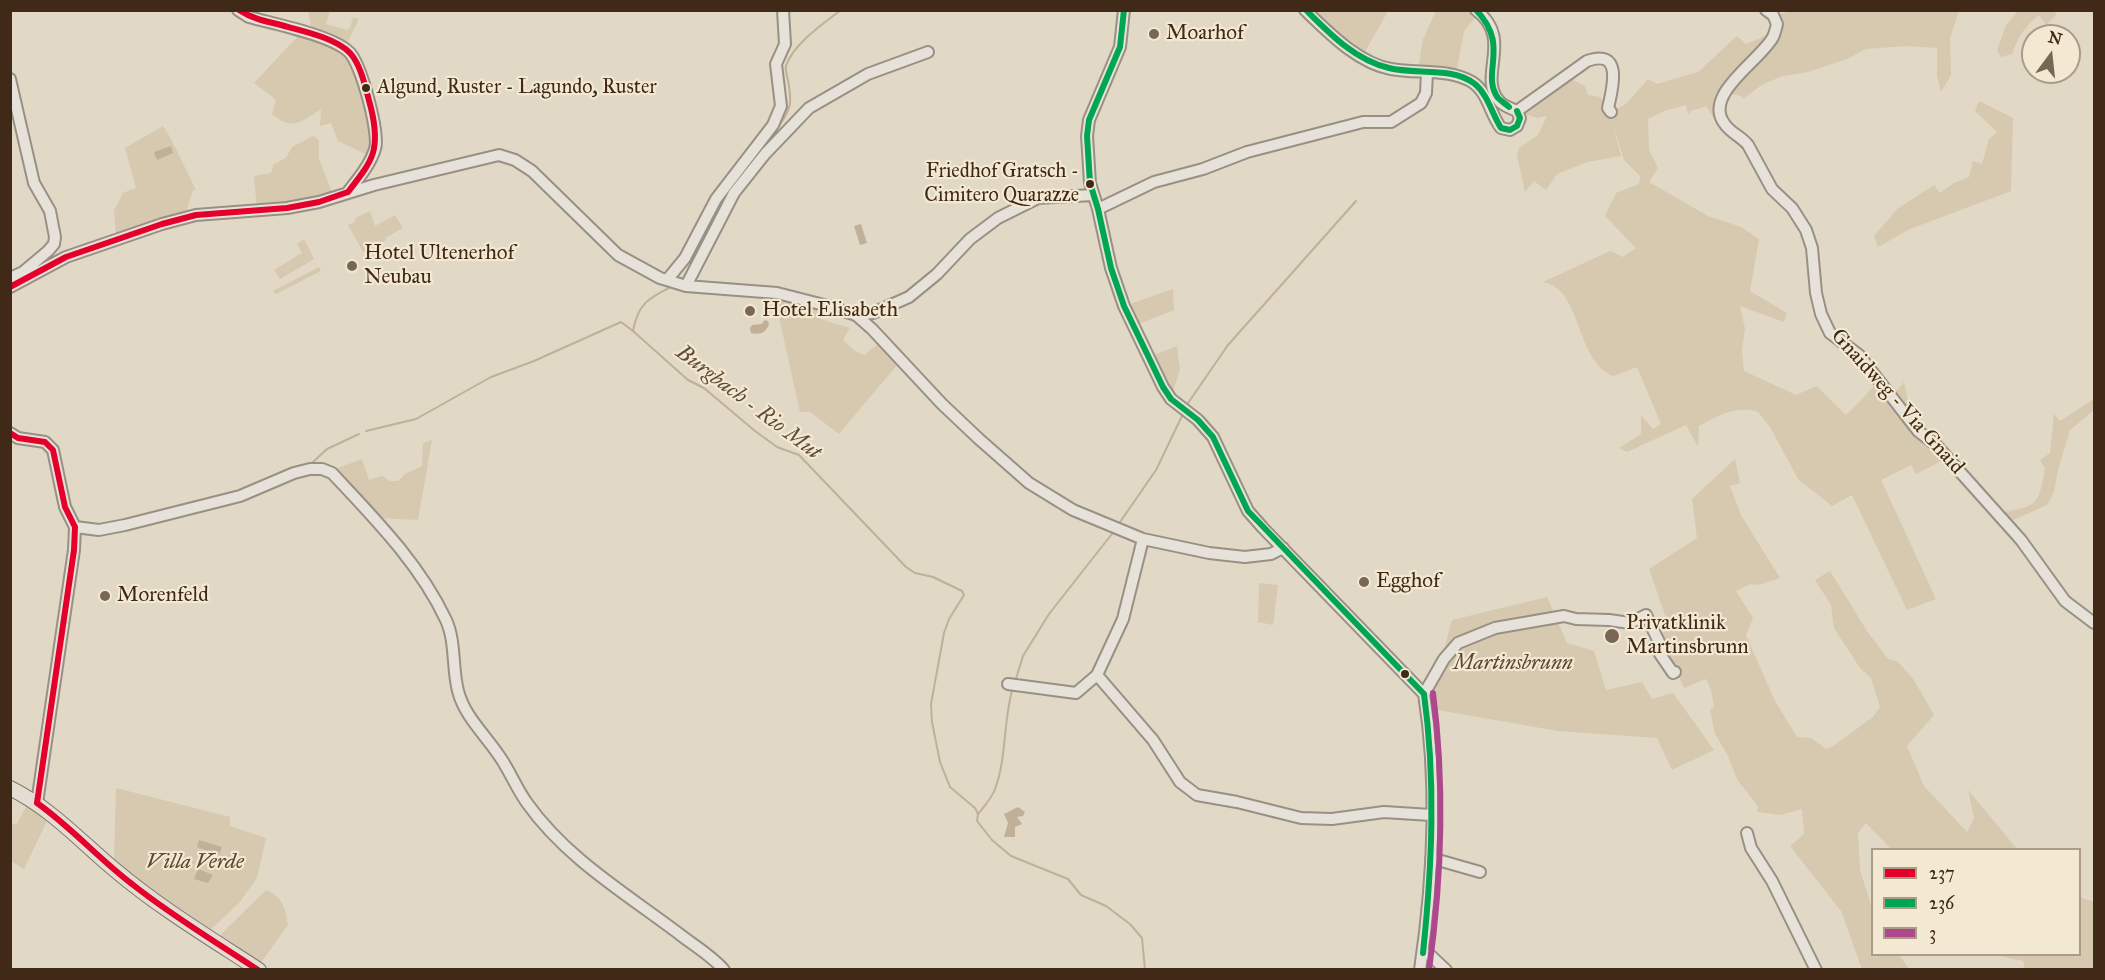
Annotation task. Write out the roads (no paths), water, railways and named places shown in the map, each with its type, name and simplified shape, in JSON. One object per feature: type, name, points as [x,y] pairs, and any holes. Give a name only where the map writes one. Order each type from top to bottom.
[{"type":"main road","points":[[10,788],[37,803],[73,831],[115,870],[182,921],[259,969]]},
{"type":"street","points":[[238,10],[249,17],[324,39],[346,50],[354,57],[372,115],[376,142],[370,162],[348,192]]},
{"type":"street","points":[[666,280],[685,258],[716,199],[773,125],[781,106],[776,64],[785,44],[783,10]]},
{"type":"street","points":[[1124,10],[1120,47],[1089,120],[1087,136],[1087,155],[1093,195],[1111,268],[1124,306],[1163,387],[1171,399],[1198,420],[1213,437],[1248,511],[1425,694]]},
{"type":"street","points":[[1305,10],[1327,31],[1372,63],[1390,69],[1446,74],[1473,82],[1482,93],[1501,128],[1510,130],[1517,126],[1520,118],[1517,111],[1501,103],[1495,94],[1492,85],[1496,47],[1494,34],[1483,16],[1477,11]]},
{"type":"street","name":"Gnaidweg - Via Gnaid","points":[[1766,10],[1773,15],[1777,24],[1773,38],[1724,92],[1719,111],[1722,122],[1748,144],[1768,182],[1792,208],[1806,230],[1812,248],[1816,293],[1821,314],[1830,333],[1859,355],[1918,431],[1936,445],[2021,540],[2065,601],[2094,623]]},
{"type":"street","points":[[686,286],[734,193],[765,154],[809,108],[868,74],[928,51]]},
{"type":"street","points":[[1517,111],[1587,61],[1597,57],[1603,58],[1615,75],[1608,108],[1611,112]]},
{"type":"street","points":[[1098,209],[1154,182],[1203,169],[1247,152],[1363,122],[1391,122],[1421,103],[1426,93],[1426,72]]},
{"type":"street","points":[[10,80],[34,183],[50,211],[55,237],[54,244],[48,251],[23,272],[10,278]]},
{"type":"street","points":[[10,287],[66,257],[196,214],[287,208],[319,202],[348,192],[490,155],[502,155],[532,171],[618,255],[666,280],[686,286],[777,293],[856,315],[950,411],[1029,483],[1073,510],[1143,539],[1209,553],[1235,556],[1271,554],[1283,548]]},
{"type":"street","points":[[856,315],[873,313],[909,297],[937,274],[970,239],[998,218],[1038,198],[1093,195]]},
{"type":"street","points":[[10,434],[18,438],[45,442],[49,445],[57,468],[65,507],[75,527],[74,552],[37,803]]},
{"type":"street","points":[[75,527],[99,530],[125,525],[240,496],[294,472],[322,469],[332,473],[384,528],[429,590],[446,621],[452,639],[458,691],[464,708],[501,758],[532,809],[571,851],[601,878],[724,969]]},
{"type":"street","points":[[1013,684],[1076,693],[1097,675],[1123,619],[1143,539]]},
{"type":"street","points":[[1420,969],[1431,858],[1430,762],[1425,694],[1444,659],[1458,643],[1495,628],[1564,616],[1575,619],[1630,623],[1646,615],[1660,644],[1660,654],[1673,673],[1675,672]]},
{"type":"street","points":[[1097,675],[1153,740],[1180,782],[1197,795],[1237,802],[1301,818],[1332,819],[1384,812],[1431,815]]},
{"type":"street","points":[[1747,833],[1751,848],[1772,880],[1816,969]]},
{"type":"street","points":[[1431,858],[1480,872]]},
{"type":"street","points":[[1423,953],[1430,955],[1446,969]]},
{"type":"waterway","name":"Burgbach - Rio Mut","points":[[778,127],[790,105],[786,69],[789,58],[809,35],[841,10]]},
{"type":"waterway","points":[[1186,406],[1228,345],[1356,201]]},
{"type":"waterway","name":"Burgbach - Rio Mut","points":[[683,279],[688,271]]},
{"type":"waterway","name":"Burgbach - Rio Mut","points":[[673,286],[646,302],[638,314],[633,331],[688,380],[704,388],[755,431],[777,447],[799,455],[906,567],[915,573],[933,577],[962,591],[964,595],[949,619],[944,633],[931,704],[940,762],[950,787],[975,808],[978,814],[977,821],[992,840],[1011,856],[1068,879],[1081,895],[1106,906],[1130,924],[1142,938],[1145,970]]},
{"type":"waterway","points":[[366,431],[416,419],[491,377],[534,361],[621,322],[633,331]]},
{"type":"waterway","points":[[1118,525],[1156,470],[1183,414]]},
{"type":"waterway","points":[[313,462],[327,449],[359,434]]},
{"type":"waterway","points":[[1015,682],[1023,656],[1049,614],[1115,530]]},
{"type":"waterway","points":[[979,813],[992,796],[999,777],[1013,687]]},
{"type":"place","name":"Moarhof","points":[[1154,34]]},
{"type":"place","name":"Algund, Ruster - Lagundo, Ruster","points":[[366,88]]},
{"type":"place","name":"Friedhof Gratsch - Cimitero Quarazze","points":[[1090,184]]},
{"type":"place","name":"Hotel Ultenerhof Neubau","points":[[352,266]]},
{"type":"place","name":"Hotel Elisabeth","points":[[750,311]]},
{"type":"place","name":"Egghof","points":[[1364,582]]},
{"type":"place","name":"Morenfeld","points":[[105,596]]},
{"type":"place","name":"Privatklinik Martinsbrunn","points":[[1612,636]]},
{"type":"park label","name":"Martinsbrunn","points":[[1513,664]]},
{"type":"park label","name":"Villa Verde","points":[[195,863]]}]
